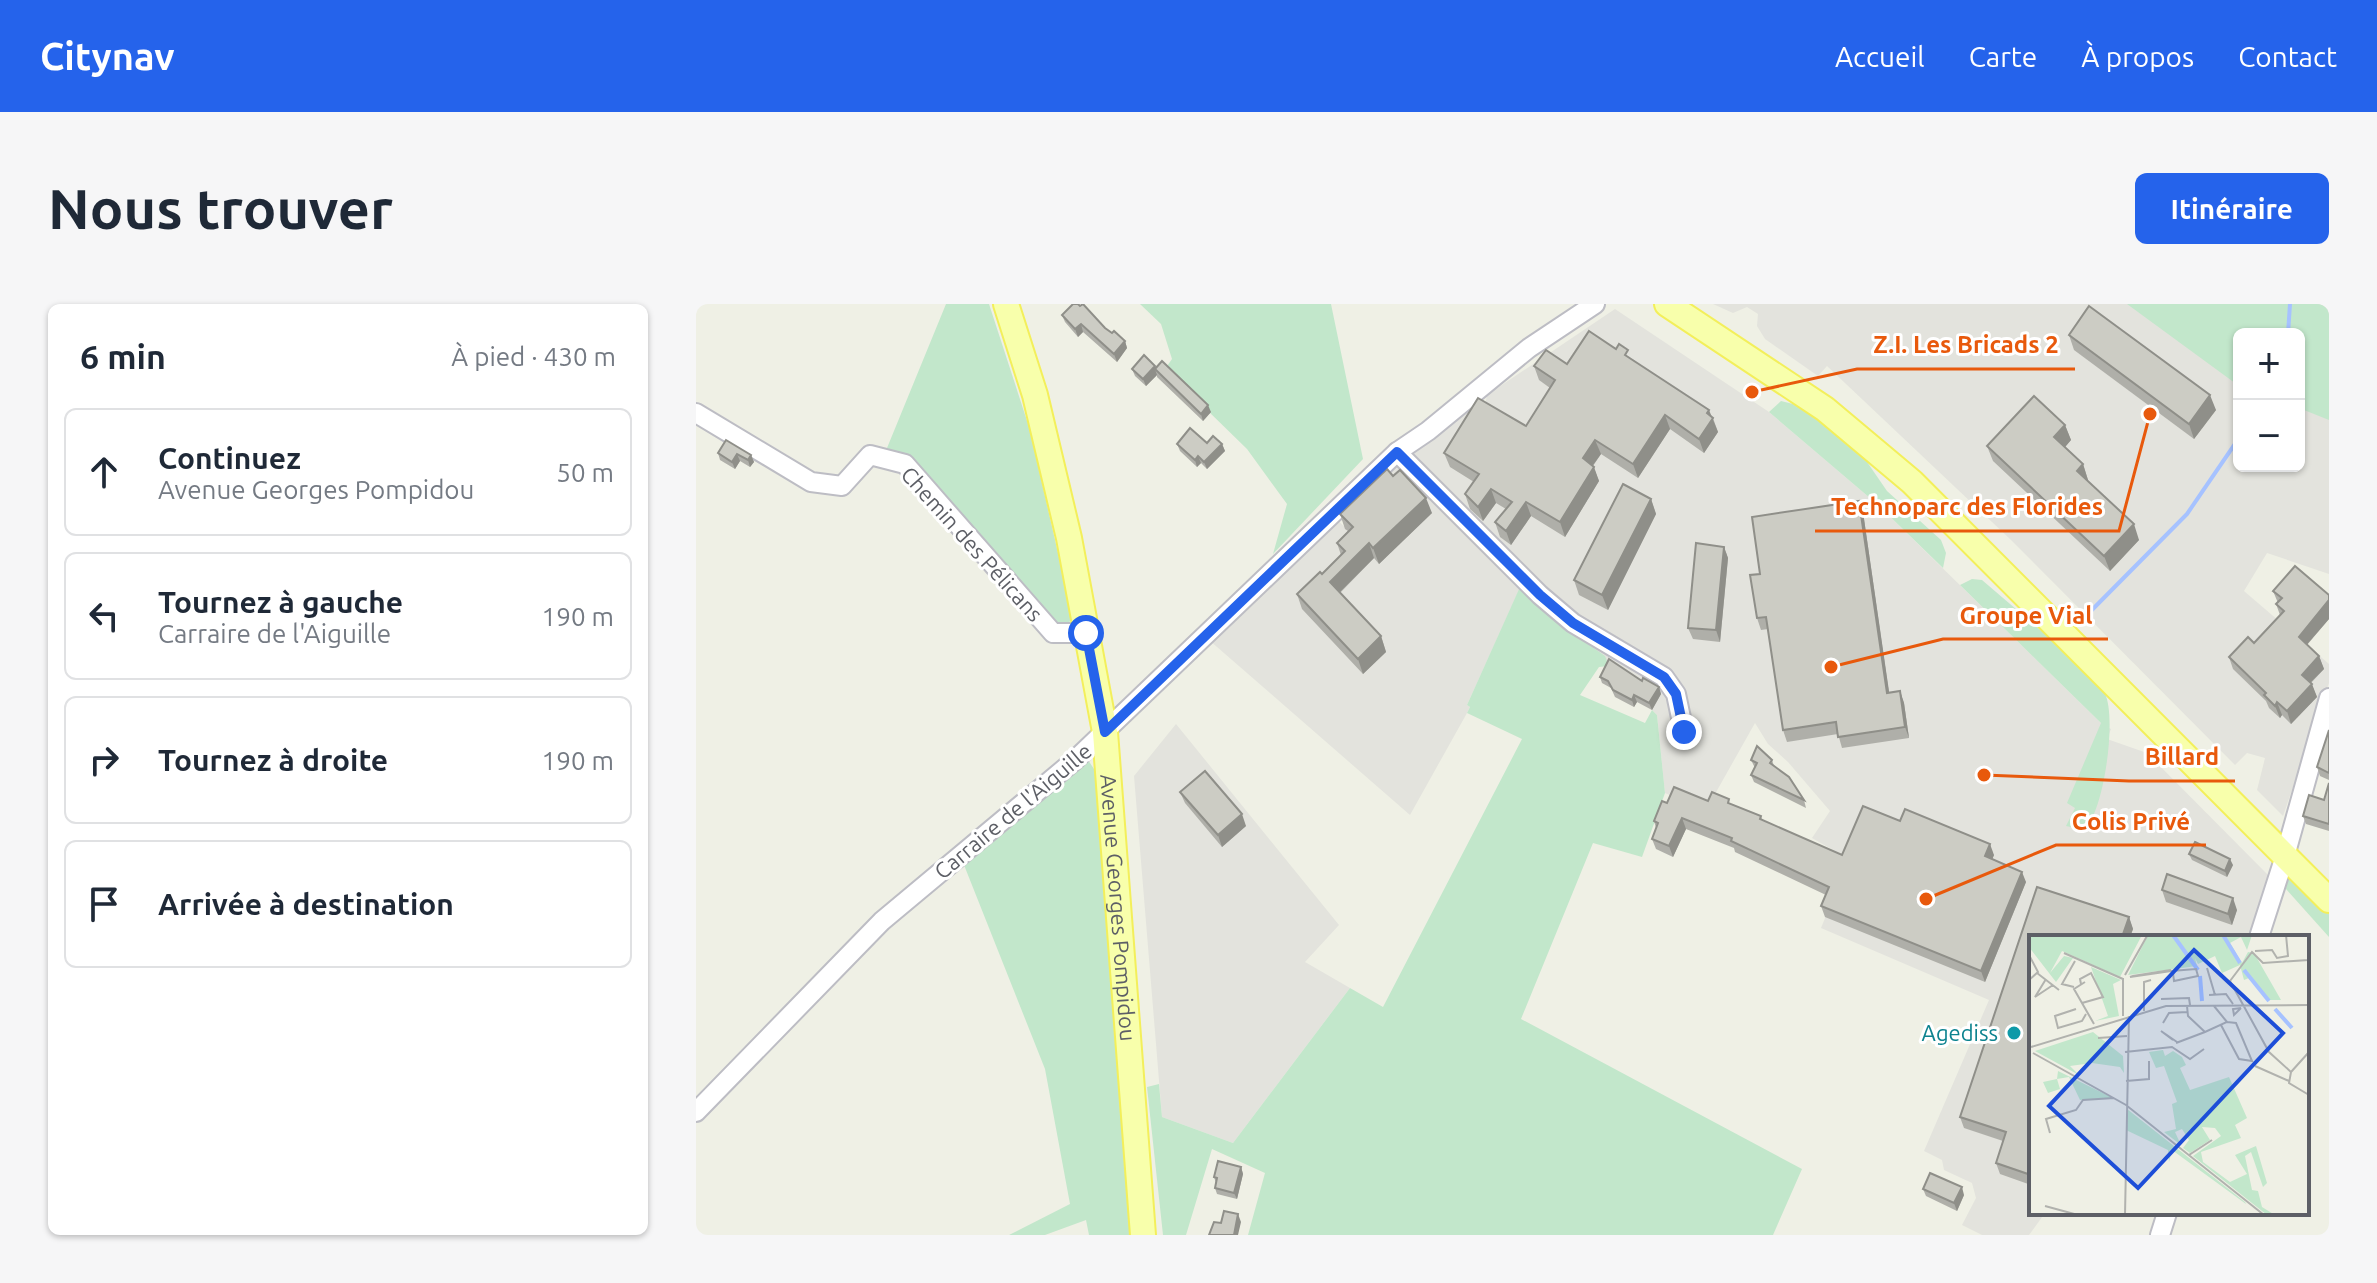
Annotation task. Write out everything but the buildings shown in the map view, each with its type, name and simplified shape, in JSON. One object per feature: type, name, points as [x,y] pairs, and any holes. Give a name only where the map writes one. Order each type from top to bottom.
[{"type":"main road","name":"Avenue Georges Pompidou","points":[[1006,304],[1035,395],[1069,538],[1105,732],[1143,1235]]},
{"type":"main road","points":[[1667,304],[1825,409],[1890,462],[2329,900]]},
{"type":"street","name":"Carraire de l'Aiguille","points":[[696,1112],[882,921],[1076,759],[1397,452],[1428,431],[1529,348],[1595,304]]},
{"type":"street","name":"Chemin des Pélicans","points":[[696,413],[811,482],[842,486],[870,455],[905,464],[1053,633],[1086,633]]},
{"type":"street","points":[[1397,452],[1540,595],[1573,623],[1672,684],[1684,732]]},
{"type":"street","points":[[2260,935],[2329,698]]},
{"type":"street","points":[[2160,1235],[2166,1215]]},
{"type":"shaded area","points":[[1713,304],[2329,304],[2329,574],[2267,553],[2244,591],[2329,664],[2329,683],[2283,816],[2257,790],[2265,758],[2247,753],[2235,765],[2010,539],[1827,366],[1818,376],[1765,339],[1757,326],[1758,314],[1747,307],[1733,313]]},
{"type":"shaded area","points":[[1615,309],[1769,412],[1877,504],[2103,725],[2111,729],[2107,739],[2147,753],[2269,876],[2252,935],[2029,935],[2029,1215],[2044,1215],[2029,1235],[1982,1235],[1962,1225],[1976,1198],[1972,1183],[1944,1170],[1942,1160],[1924,1151],[1989,1000],[1821,928],[1849,859],[1812,838],[1830,811],[1788,762],[1768,744],[1755,723],[1706,810],[1665,793],[1657,715],[1652,710],[1661,693],[1611,666],[1520,588],[1467,705],[1470,707],[1410,815],[1209,640],[1336,519],[1346,528],[1374,484],[1392,467],[1478,401],[1485,406],[1487,395]]},
{"type":"shaded area","points":[[1176,724],[1339,925],[1305,962],[1350,988],[1233,1143],[1162,1117],[1134,776]]},
{"type":"green space","points":[[946,304],[989,304],[1030,430],[1073,619],[1064,626],[1053,621],[916,467],[887,448]]},
{"type":"green space","points":[[1140,304],[1331,304],[1363,459],[1273,554],[1287,504],[1247,449],[1165,369],[1172,359],[1161,324]]},
{"type":"green space","points":[[2127,304],[2329,304],[2329,420],[2305,410],[2305,328],[2233,328],[2233,382]]},
{"type":"green space","points":[[1781,401],[1793,404],[1831,428],[1865,459],[1887,491],[1941,540],[1946,553],[1943,568],[1877,504],[1769,412]]},
{"type":"green space","points":[[1972,579],[1982,580],[2052,640],[2105,694],[2110,723],[2103,786],[2091,820],[2084,830],[2066,826],[2075,808],[2067,803],[2101,723],[1960,585]]},
{"type":"green space","points":[[1520,587],[1561,625],[1605,656],[1609,666],[1599,667],[1580,695],[1645,723],[1652,710],[1657,715],[1665,793],[1642,857],[1593,843],[1521,1019],[1802,1169],[1773,1235],[1248,1235],[1265,1173],[1212,1149],[1186,1235],[1163,1235],[1147,1087],[1159,1084],[1162,1117],[1233,1143],[1350,988],[1383,1007],[1522,739],[1467,713],[1470,707],[1467,705]]},
{"type":"green space","points":[[1088,760],[1096,772],[1131,1235],[1089,1235],[1086,1220],[1045,1235],[1009,1235],[1070,1204],[1045,1069],[964,865],[1079,763]]},
{"type":"green space","points":[[2287,878],[2295,879],[2329,914],[2329,937],[2286,889]]},
{"type":"waterway","points":[[2288,328],[2290,304]]},
{"type":"waterway","points":[[2078,624],[2187,514],[2233,447]]},
{"type":"place","name":"Z.I. Les Bricads 2","points":[[1752,392]]},
{"type":"place","name":"Technoparc des Florides","points":[[2150,414]]},
{"type":"place","name":"Groupe Vial","points":[[1831,667]]},
{"type":"place","name":"Billard","points":[[1984,775]]},
{"type":"place","name":"Colis Privé","points":[[1926,899]]},
{"type":"place","name":"Agediss","points":[[2014,1033]]},
{"type":"route","points":[[1086,633],[1105,732],[1397,452],[1540,595],[1573,623],[1672,684],[1684,732]]}]
